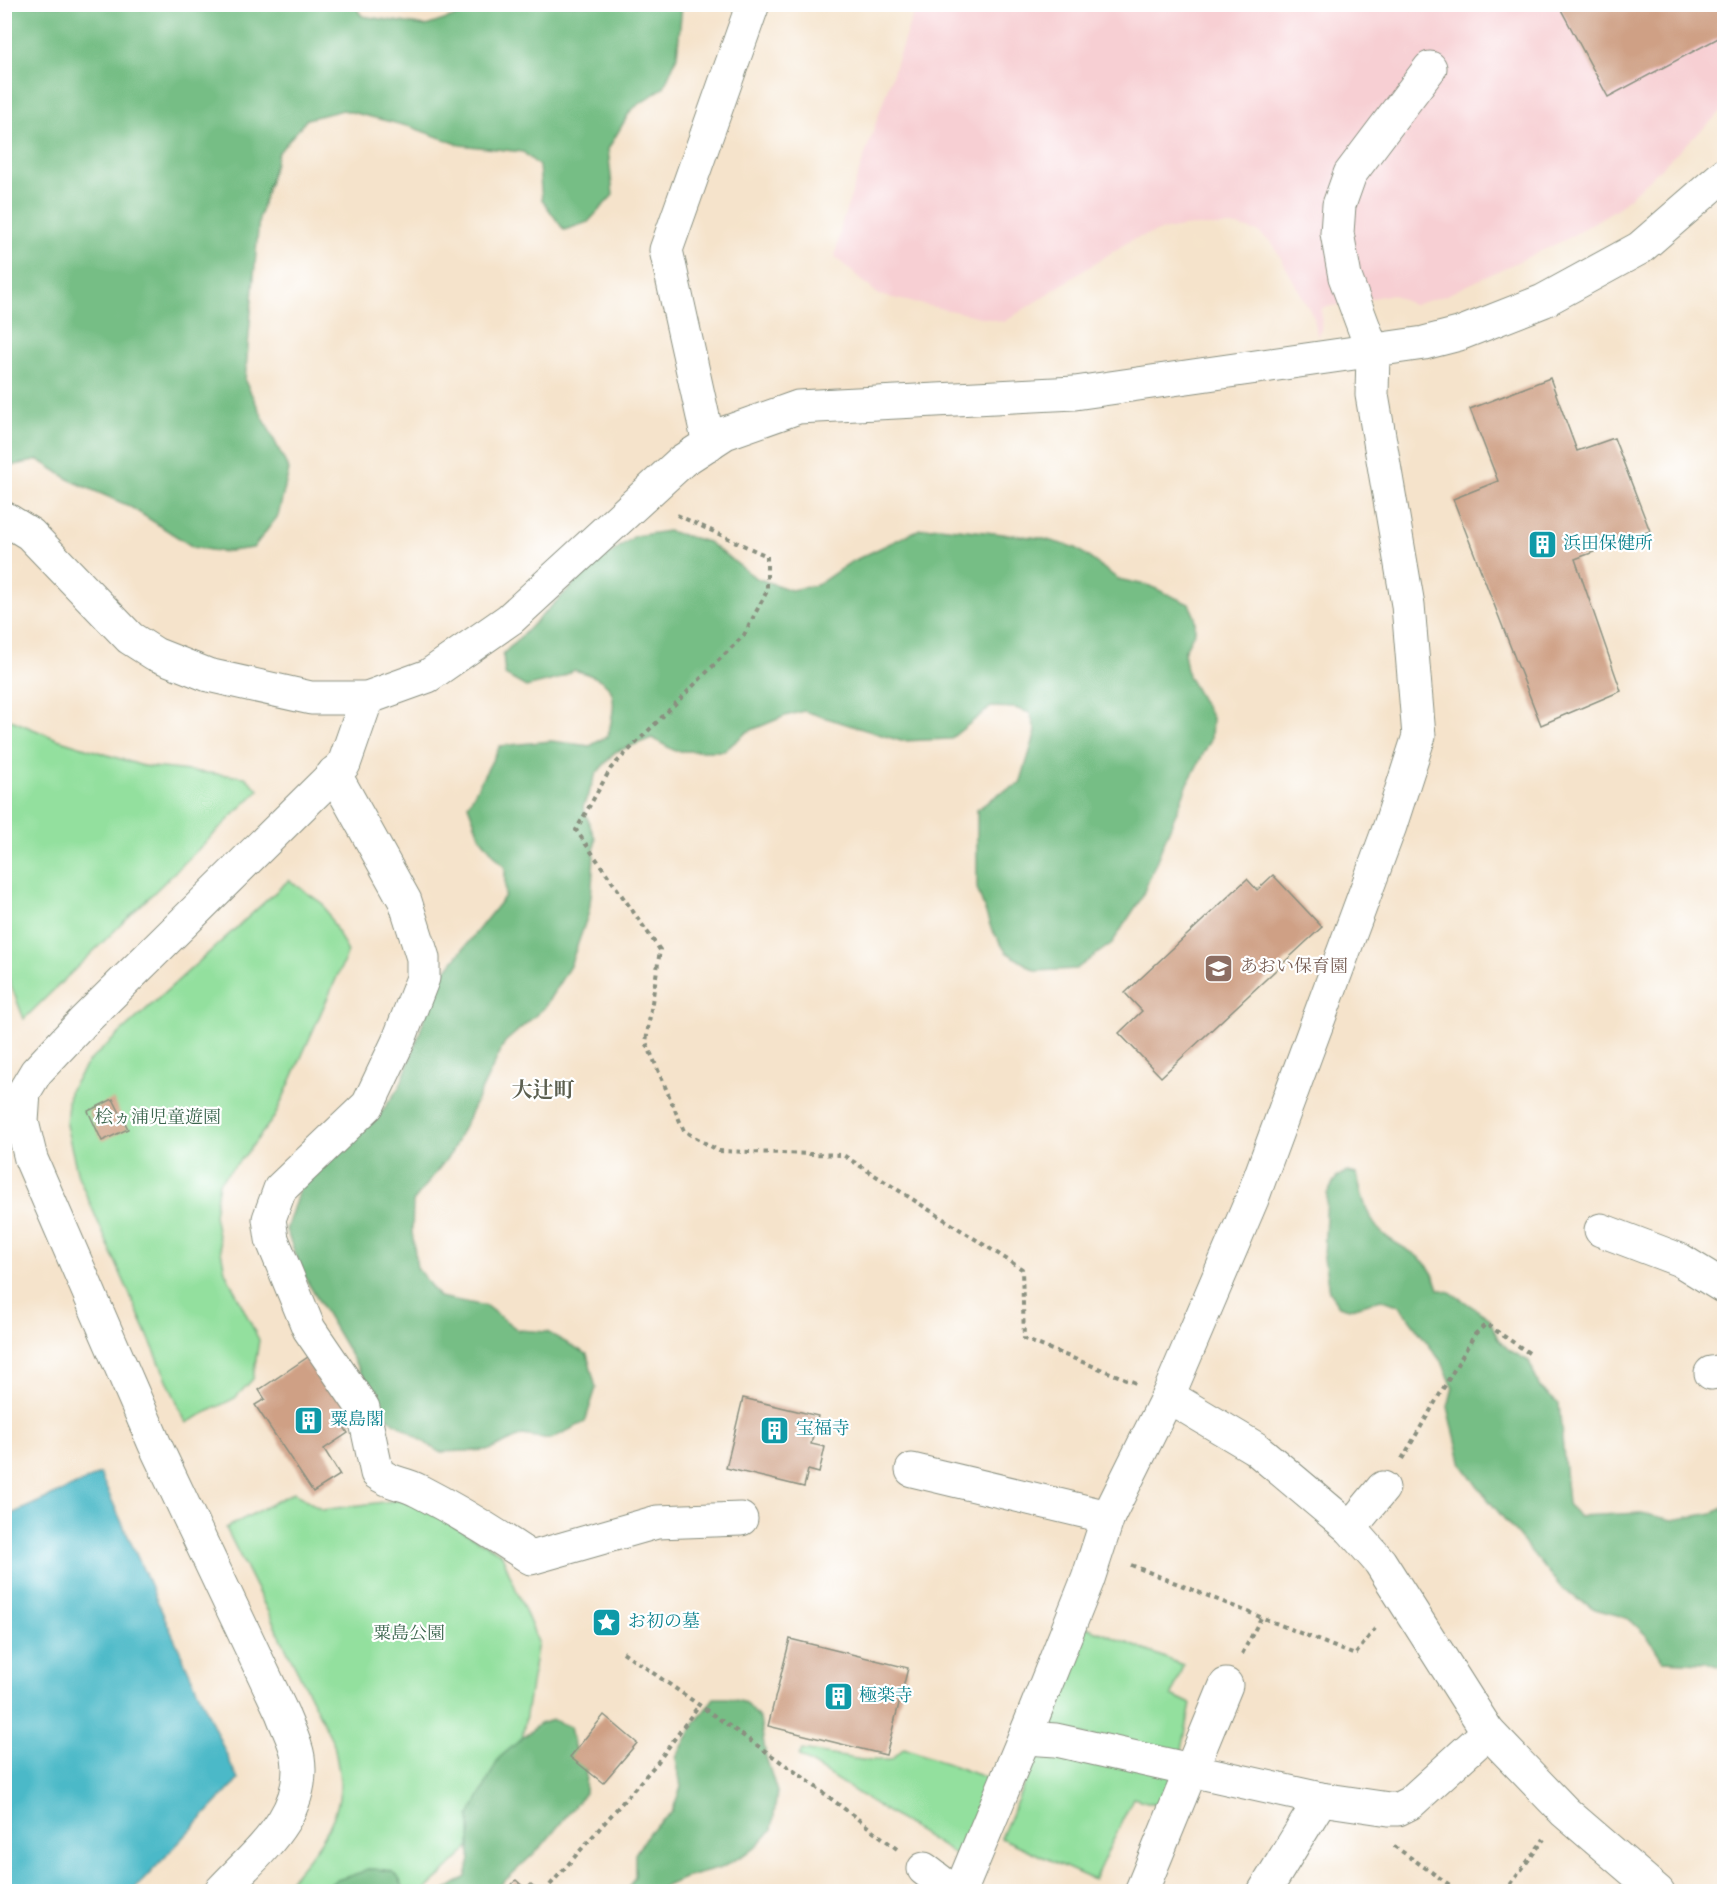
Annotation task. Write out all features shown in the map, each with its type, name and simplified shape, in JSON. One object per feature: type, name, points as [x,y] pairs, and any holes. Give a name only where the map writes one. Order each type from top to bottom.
[{"type":"street","points":[[709,444],[666,250],[753,4]]},
{"type":"street","points":[[960,1892],[1025,1738],[1108,1517],[1168,1396],[1252,1198],[1394,816],[1419,736],[1408,606],[1372,395],[1373,351],[1345,277],[1337,233],[1339,205],[1350,174],[1430,68]]},
{"type":"street","points":[[4,518],[30,534],[130,639],[155,654],[208,675],[311,698],[367,698],[428,676],[510,619],[682,461],[725,433],[798,407],[1075,393],[1424,343],[1459,334],[1543,301],[1640,248],[1725,176]]},
{"type":"street","points":[[220,1892],[272,1840],[285,1818],[298,1784],[298,1756],[282,1713],[155,1445],[31,1158],[14,1097],[82,1022],[344,764],[367,698]]},
{"type":"street","points":[[334,773],[405,901],[423,958],[423,978],[398,1042],[368,1105],[280,1189],[269,1220],[272,1239],[309,1329],[363,1408],[376,1473],[390,1483],[415,1489],[473,1520],[531,1558],[657,1522],[741,1519]]},
{"type":"street","points":[[1601,1230],[1680,1260],[1725,1287]]},
{"type":"street","points":[[1168,1396],[1255,1448],[1350,1528],[1380,1562],[1488,1732],[1564,1812],[1658,1892]]},
{"type":"street","points":[[912,1470],[1108,1517]]},
{"type":"street","points":[[1350,1528],[1383,1488]]},
{"type":"street","points":[[1142,1892],[1226,1685]]},
{"type":"street","points":[[1025,1738],[1056,1740],[1321,1798],[1398,1809],[1410,1803],[1488,1732]]},
{"type":"street","points":[[1264,1892],[1321,1798]]},
{"type":"street","points":[[924,1869],[954,1892]]},
{"type":"path","points":[[641,499],[767,556],[767,591],[744,635],[611,768],[576,830],[660,950],[646,1042],[684,1131],[719,1151],[843,1155],[1022,1269],[1024,1340],[1168,1396]]},
{"type":"path","points":[[1383,1488],[1415,1440],[1475,1334],[1486,1324],[1529,1353]]},
{"type":"path","points":[[1097,1551],[1355,1655],[1374,1629],[1403,1601]]},
{"type":"path","points":[[623,1652],[804,1778],[924,1869]]},
{"type":"path","points":[[550,1885],[657,1763],[699,1705]]},
{"type":"path","points":[[1398,1809],[1389,1837],[1391,1844],[1460,1892]]},
{"type":"path","points":[[1505,1892],[1564,1812]]},
{"type":"shaded area","points":[[916,5],[1724,5],[1724,109],[1619,207],[1567,239],[1444,296],[1413,305],[1392,294],[1322,308],[1321,331],[1317,336],[1314,318],[1273,244],[1258,232],[1237,226],[1188,226],[1159,231],[1131,240],[1004,322],[879,295],[835,257],[842,222]]},
{"type":"green space","points":[[5,5],[354,5],[362,16],[426,26],[489,5],[682,5],[677,56],[664,87],[631,110],[608,149],[613,195],[588,222],[564,230],[542,200],[539,166],[523,152],[460,145],[411,127],[343,110],[307,119],[278,153],[259,218],[245,381],[289,470],[278,516],[253,548],[222,552],[193,547],[129,506],[70,480],[39,460],[5,467]]},
{"type":"green space","points":[[939,527],[1040,538],[1076,548],[1118,579],[1150,586],[1189,604],[1195,617],[1195,631],[1184,652],[1188,676],[1212,718],[1211,739],[1189,781],[1141,899],[1112,943],[1076,969],[1036,971],[1006,952],[991,928],[977,888],[977,810],[1000,793],[1020,784],[1036,732],[1030,713],[1015,708],[991,707],[950,739],[901,741],[804,711],[785,716],[747,732],[724,751],[675,751],[652,738],[615,752],[596,774],[583,807],[595,838],[592,886],[589,912],[570,966],[544,1008],[505,1042],[451,1153],[413,1202],[412,1232],[417,1268],[439,1297],[486,1306],[518,1330],[547,1332],[587,1354],[596,1388],[585,1422],[551,1439],[522,1435],[490,1450],[439,1452],[387,1417],[304,1276],[286,1230],[300,1187],[383,1110],[400,1086],[435,984],[505,896],[505,868],[480,837],[468,805],[500,746],[551,741],[590,746],[608,736],[613,699],[607,685],[599,679],[574,670],[558,679],[526,687],[505,675],[503,654],[589,569],[635,536],[668,531],[708,542],[756,578],[791,590],[817,585],[851,562],[920,529]]},
{"type":"green space","points":[[4,717],[57,739],[143,766],[245,777],[259,790],[24,1019],[5,970]]},
{"type":"green space","name":"桧ヵ浦児童遊園","points":[[289,880],[323,904],[348,952],[275,1116],[246,1154],[219,1182],[214,1215],[225,1271],[259,1340],[253,1379],[235,1398],[186,1423],[78,1176],[66,1125],[69,1092],[87,1063]]},
{"type":"green space","points":[[1347,1172],[1357,1174],[1367,1209],[1380,1230],[1426,1264],[1439,1289],[1450,1292],[1489,1318],[1498,1339],[1509,1350],[1529,1361],[1540,1388],[1559,1404],[1568,1504],[1578,1516],[1641,1513],[1672,1520],[1713,1513],[1724,1508],[1724,1668],[1708,1663],[1663,1661],[1648,1637],[1628,1618],[1595,1609],[1563,1590],[1462,1465],[1448,1407],[1453,1387],[1443,1364],[1400,1306],[1381,1299],[1349,1309],[1339,1306],[1329,1292],[1324,1258],[1327,1194],[1337,1177]]},
{"type":"green space","name":"粟島公園","points":[[294,1492],[322,1510],[406,1499],[501,1553],[538,1642],[521,1745],[471,1846],[425,1891],[280,1891],[321,1841],[329,1827],[339,1798],[339,1772],[334,1744],[226,1528]]},
{"type":"green space","points":[[1084,1626],[1183,1665],[1172,1695],[1191,1704],[1181,1755],[1047,1727]]},
{"type":"green space","points":[[714,1698],[729,1698],[746,1703],[760,1719],[766,1757],[777,1792],[772,1830],[754,1849],[721,1868],[684,1878],[655,1891],[626,1891],[635,1877],[635,1854],[650,1831],[672,1812],[681,1787],[676,1758],[695,1723]]},
{"type":"green space","points":[[553,1720],[570,1727],[575,1750],[586,1769],[585,1793],[542,1846],[496,1889],[443,1892],[466,1877],[470,1859],[470,1816],[499,1758],[539,1724]]},
{"type":"green space","points":[[904,1748],[995,1781],[960,1858],[799,1756],[802,1750],[862,1760],[891,1760]]},
{"type":"green space","points":[[1039,1750],[1181,1774],[1165,1807],[1133,1798],[1094,1880],[1001,1838]]},
{"type":"green space","points":[[371,1869],[394,1872],[405,1891],[317,1891],[337,1880]]},
{"type":"water","points":[[100,1474],[238,1780],[133,1891],[5,1891],[5,1517]]},
{"type":"building","points":[[1558,4],[1724,4],[1724,35],[1608,97]]},
{"type":"building","name":"浜田保健所","points":[[1550,378],[1577,451],[1614,438],[1650,531],[1575,559],[1621,691],[1541,725],[1453,499],[1498,481],[1470,409]]},
{"type":"building","points":[[1273,875],[1322,927],[1161,1077],[1119,1033],[1142,1011],[1125,993],[1247,879],[1257,890]]},
{"type":"building","points":[[113,1099],[128,1129],[102,1141],[88,1111]]},
{"type":"building","name":"粟島閣","points":[[317,1351],[360,1416],[344,1427],[348,1433],[324,1449],[340,1475],[313,1492],[255,1405],[265,1399],[259,1390]]},
{"type":"building","name":"宝福寺","points":[[743,1398],[818,1416],[811,1444],[825,1447],[819,1473],[808,1470],[804,1487],[726,1468]]},
{"type":"building","name":"極楽寺","points":[[790,1639],[908,1668],[886,1755],[768,1726]]},
{"type":"building","points":[[604,1715],[637,1743],[603,1783],[570,1757]]},
{"type":"building","points":[[516,1880],[526,1889],[531,1884],[540,1892],[505,1892]]},
{"type":"place","name":"浜田保健所","points":[[1542,545]]},
{"type":"place","name":"あおい保育園","points":[[1219,968]]},
{"type":"place","name":"粟島閣","points":[[309,1421]]},
{"type":"place","name":"宝福寺","points":[[775,1430]]},
{"type":"place","name":"お初の墓","points":[[607,1623]]},
{"type":"place","name":"極楽寺","points":[[838,1697]]},
{"type":"district","name":"大辻町","points":[[543,1092]]}]
